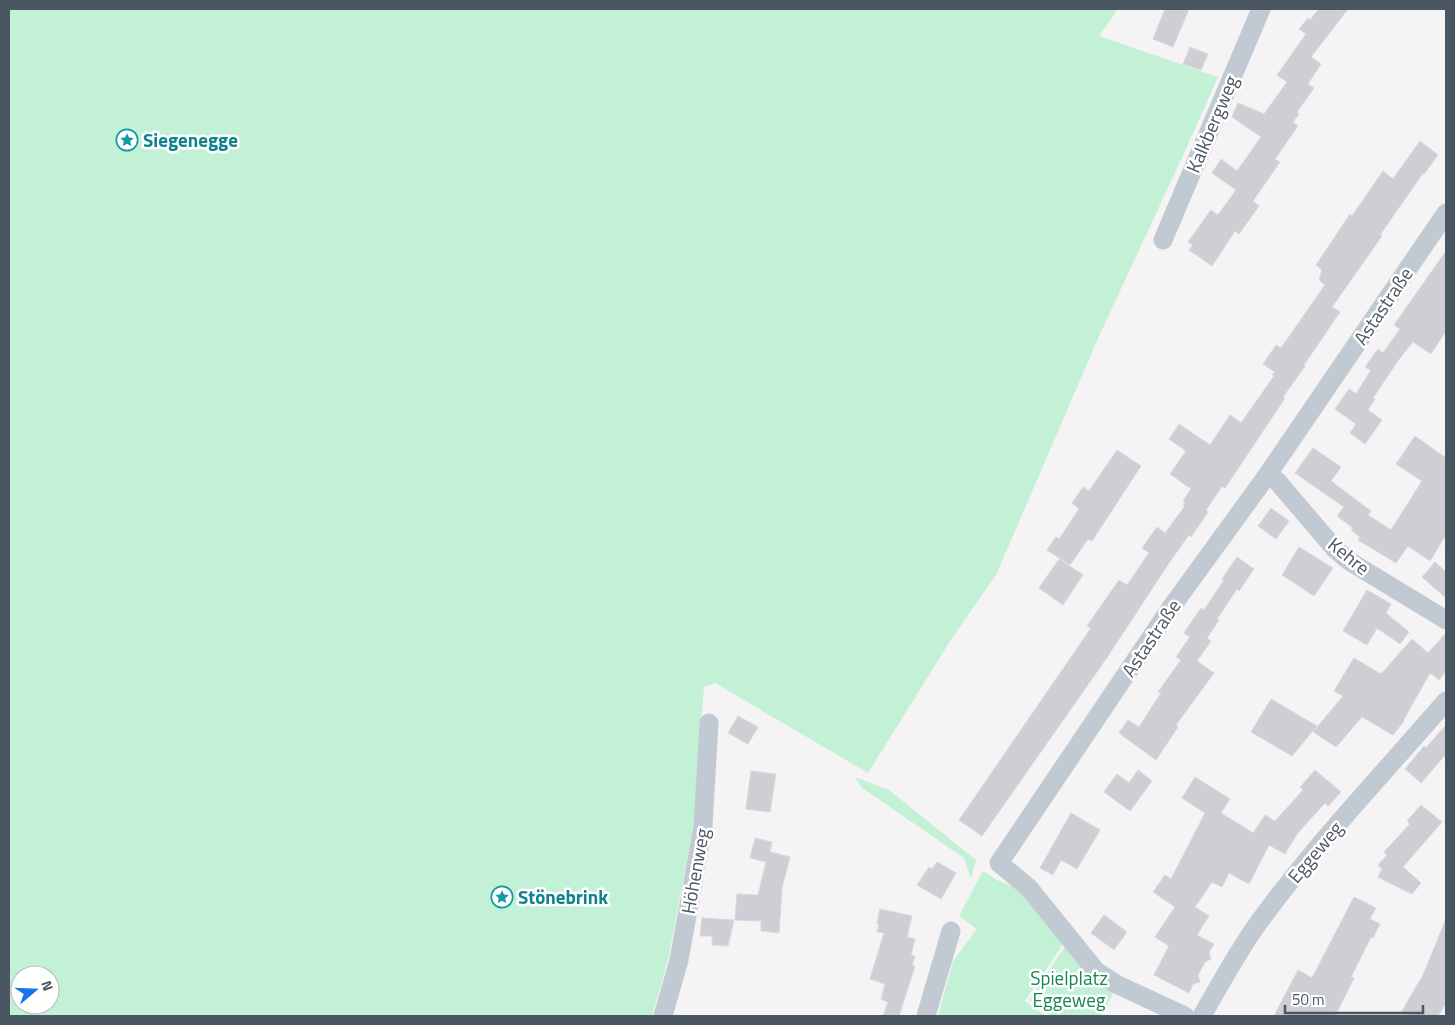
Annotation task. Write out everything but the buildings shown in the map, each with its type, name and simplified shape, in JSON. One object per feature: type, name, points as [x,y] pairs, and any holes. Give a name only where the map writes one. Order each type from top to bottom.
[{"type":"street","name":"Kalkbergweg","points":[[1163,240],[1261,9]]},
{"type":"street","name":"Astastraße","points":[[1185,1016],[1116,984],[1096,971],[1029,888],[999,863],[1170,609],[1268,474],[1446,213]]},
{"type":"street","name":"Kehre","points":[[1268,474],[1277,481],[1335,549],[1349,561],[1446,620]]},
{"type":"street","name":"Eggeweg","points":[[1202,1016],[1225,974],[1258,923],[1294,876],[1446,701]]},
{"type":"street","name":"Höhenweg","points":[[663,1016],[679,960],[703,827],[709,722]]},
{"type":"street","points":[[926,1016],[951,931]]},
{"type":"green space","points":[[9,9],[1118,9],[1099,36],[1218,77],[1100,334],[996,575],[952,638],[868,773],[715,683],[704,687],[694,823],[668,960],[652,1016],[9,1016]]},
{"type":"green space","points":[[855,777],[889,790],[976,860],[971,879],[964,858],[861,787]]},
{"type":"green space","points":[[983,871],[999,881],[1018,889],[1065,941],[1025,1001],[1046,1016],[938,1016],[953,961],[977,929],[959,916]]},
{"type":"green space","name":"Spielplatz Eggeweg","points":[[1066,945],[1095,979],[1113,994],[1101,1016],[1051,1016],[1029,1000]]},
{"type":"place","name":"Siegenegge","points":[[127,140]]},
{"type":"place","name":"Stönebrink","points":[[502,897]]}]
